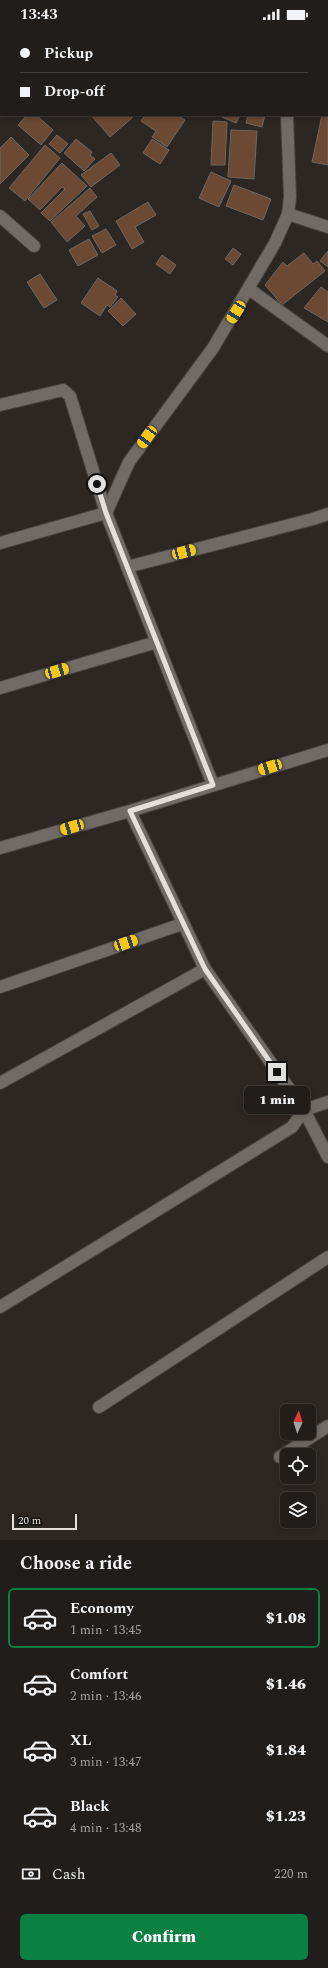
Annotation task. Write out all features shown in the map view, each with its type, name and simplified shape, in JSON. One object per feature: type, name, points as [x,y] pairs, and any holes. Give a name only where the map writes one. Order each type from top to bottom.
[{"type":"street","points":[[0,544],[106,513],[129,462],[213,348],[275,243],[288,214],[290,197],[287,116]]},
{"type":"street","points":[[288,214],[328,227]]},
{"type":"street","points":[[0,216],[34,246]]},
{"type":"street","points":[[249,289],[328,346]]},
{"type":"street","points":[[0,405],[63,390],[70,396],[106,513],[213,785]]},
{"type":"street","points":[[127,567],[328,514]]},
{"type":"street","points":[[0,688],[157,642]]},
{"type":"street","points":[[0,848],[130,811],[328,750]]},
{"type":"street","points":[[130,811],[182,924],[205,969],[304,1110],[328,1157]]},
{"type":"street","points":[[0,988],[182,924]]},
{"type":"street","points":[[0,1083],[205,969]]},
{"type":"street","points":[[0,1307],[292,1127],[304,1110],[328,1102]]},
{"type":"street","points":[[99,1407],[328,1257]]},
{"type":"street","points":[[294,1448],[328,1426]]},
{"type":"building","points":[[26,116],[37,116],[53,130],[41,145],[18,125]]},
{"type":"building","points":[[92,116],[131,116],[132,118],[110,137]]},
{"type":"building","points":[[144,116],[179,116],[185,120],[167,147],[152,137],[156,131],[141,121]]},
{"type":"building","points":[[222,116],[240,116],[236,123]]},
{"type":"building","points":[[248,116],[265,116],[262,127],[246,123]]},
{"type":"building","points":[[322,116],[328,116],[328,165],[312,162]]},
{"type":"building","points":[[213,121],[227,122],[225,165],[211,165]]},
{"type":"building","points":[[231,130],[257,131],[254,179],[228,177]]},
{"type":"building","points":[[57,135],[68,144],[60,153],[49,144]]},
{"type":"building","points":[[11,137],[29,155],[0,184],[0,148]]},
{"type":"building","points":[[76,139],[92,152],[90,155],[95,159],[84,171],[64,153]]},
{"type":"building","points":[[152,139],[169,150],[160,164],[143,153]]},
{"type":"building","points":[[45,145],[60,158],[25,201],[9,188]]},
{"type":"building","points":[[111,153],[120,165],[91,187],[81,175]]},
{"type":"building","points":[[62,163],[87,186],[50,221],[41,213],[65,189],[62,187],[40,210],[28,199]]},
{"type":"building","points":[[211,172],[231,181],[219,207],[199,198]]},
{"type":"building","points":[[234,185],[271,199],[263,220],[226,206]]},
{"type":"building","points":[[90,188],[97,197],[76,216],[85,226],[67,242],[51,222]]},
{"type":"building","points":[[148,202],[156,215],[135,227],[144,242],[132,249],[116,221]]},
{"type":"building","points":[[90,211],[99,226],[92,230],[83,214]]},
{"type":"building","points":[[106,229],[116,245],[102,253],[92,236]]},
{"type":"building","points":[[89,239],[98,255],[78,266],[69,250]]},
{"type":"building","points":[[233,248],[241,254],[233,265],[225,259]]},
{"type":"building","points":[[328,251],[328,267],[320,261]]},
{"type":"building","points":[[304,253],[313,264],[317,261],[325,271],[282,305],[265,285],[283,262],[287,266]]},
{"type":"building","points":[[162,255],[176,265],[170,274],[156,264]]},
{"type":"building","points":[[40,274],[57,300],[44,308],[27,282]]},
{"type":"building","points":[[98,278],[117,291],[115,295],[118,297],[110,307],[107,305],[100,316],[81,303]]},
{"type":"building","points":[[321,287],[328,292],[328,322],[304,308]]},
{"type":"building","points":[[121,298],[136,314],[123,326],[108,311]]},
{"type":"route","points":[[97,484],[106,513],[213,785],[130,811],[182,924],[205,969],[277,1072]]}]
